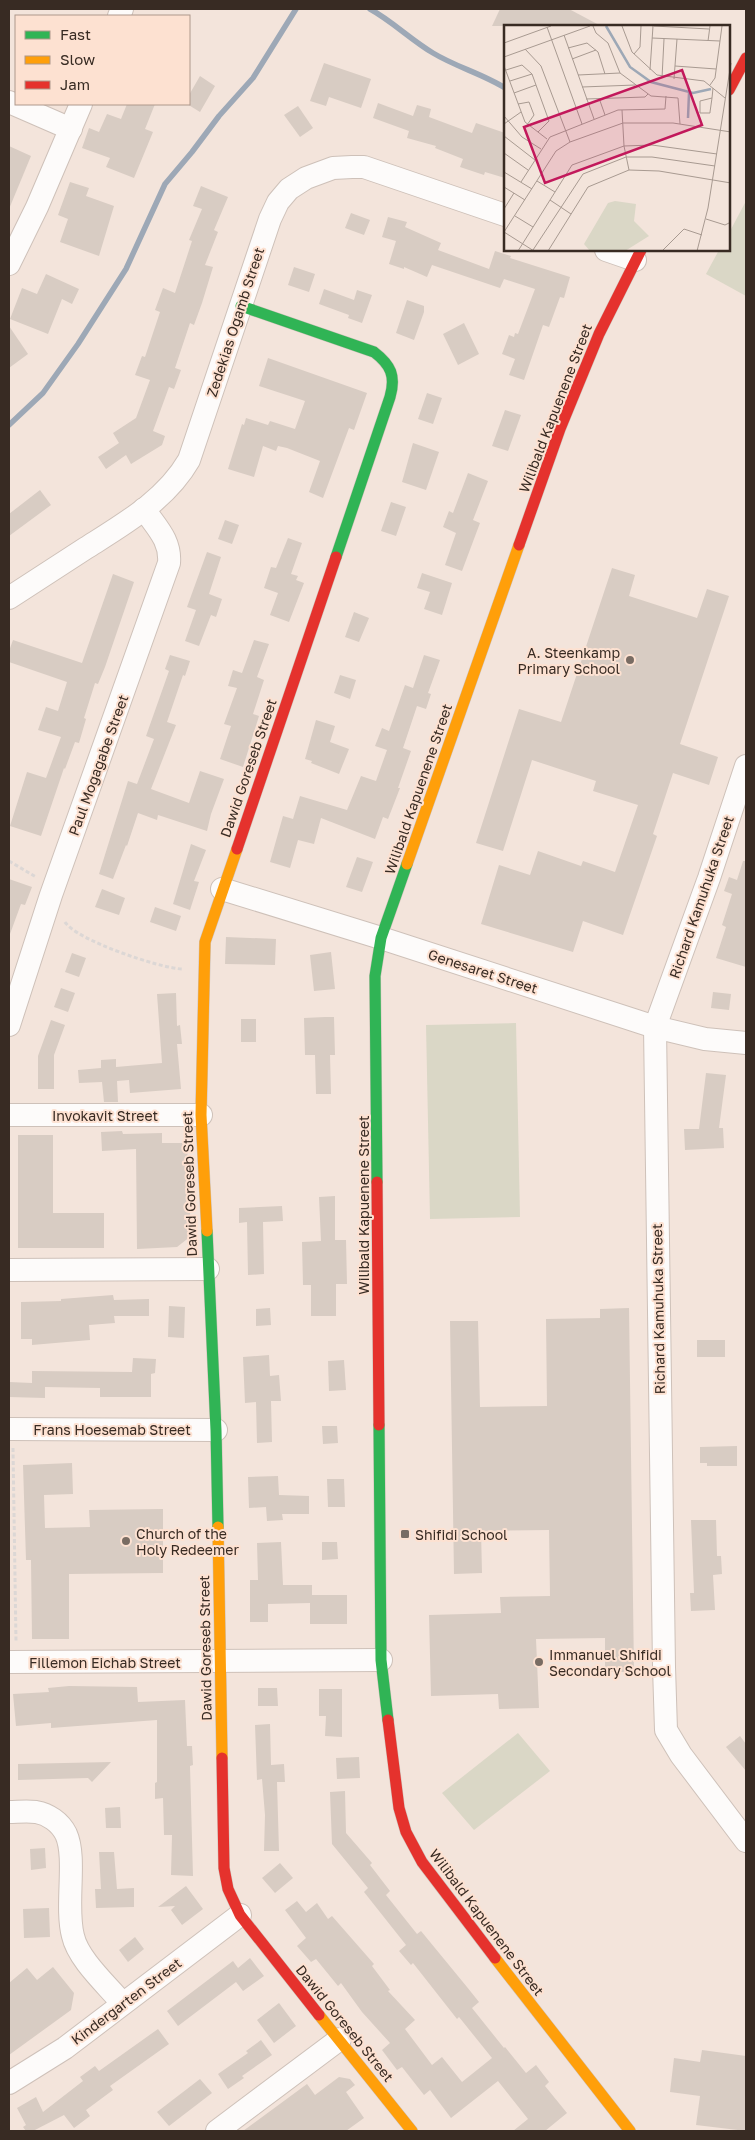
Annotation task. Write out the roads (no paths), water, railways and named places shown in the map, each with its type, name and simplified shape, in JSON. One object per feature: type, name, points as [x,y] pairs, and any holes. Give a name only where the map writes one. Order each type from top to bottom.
[{"type":"street","points":[[730,88],[746,58]]},
{"type":"street","points":[[16,105],[70,129]]},
{"type":"street","points":[[9,264],[81,105]]},
{"type":"street","name":"Zedekias Ogamb Street","points":[[9,598],[128,522],[176,480],[189,460],[267,226],[278,202],[289,189],[318,172],[333,168],[364,167],[504,215]]},
{"type":"street","points":[[612,251],[638,255]]},
{"type":"street","name":"Wilibald Kapuenene Street","points":[[630,2131],[455,1908],[422,1862],[406,1832],[399,1808],[381,1660],[375,976],[381,938],[560,430],[599,334],[638,255]]},
{"type":"street","name":"Dawid Goreseb Street","points":[[241,306],[374,352],[392,366],[394,377],[392,392],[384,417],[205,942],[201,1115],[216,1430],[224,1868],[228,1889],[240,1915],[412,2131]]},
{"type":"street","name":"Paul Mogagabe Street","points":[[9,1026],[52,895],[169,563],[170,550],[167,542],[144,509]]},
{"type":"street","name":"Richard Kamuhuka Street","points":[[746,766],[709,878],[655,1027],[666,1730],[681,1755],[746,1841]]},
{"type":"street","name":"Genesaret Street","points":[[222,889],[381,938],[655,1027],[705,1039],[746,1044]]},
{"type":"street","name":"Invokavit Street","points":[[9,1115],[201,1115]]},
{"type":"street","points":[[9,1270],[208,1269]]},
{"type":"street","name":"Frans Hoesemab Street","points":[[11,1429],[216,1430]]},
{"type":"street","name":"Fillemon Eichab Street","points":[[13,1662],[381,1660]]},
{"type":"street","points":[[9,1812],[35,1812],[47,1816],[57,1822],[66,1834],[70,1852],[69,1918],[73,1938],[82,1955],[122,2004]]},
{"type":"street","name":"Kindergarten Street","points":[[9,2083],[65,2048],[240,1915]]},
{"type":"street","points":[[218,2131],[340,2039]]},
{"type":"waterway","points":[[9,425],[43,393],[78,344],[126,269],[165,184],[219,116],[253,78],[296,9]]},
{"type":"waterway","points":[[370,9],[433,53],[504,87]]},
{"type":"place","name":"A. Steenkamp Primary School","points":[[630,660]]},
{"type":"place","name":"Shifidi School","points":[[405,1534]]},
{"type":"place","name":"Church of the Holy Redeemer","points":[[126,1541]]},
{"type":"place","name":"Immanuel Shifidi Secondary School","points":[[539,1662]]}]
